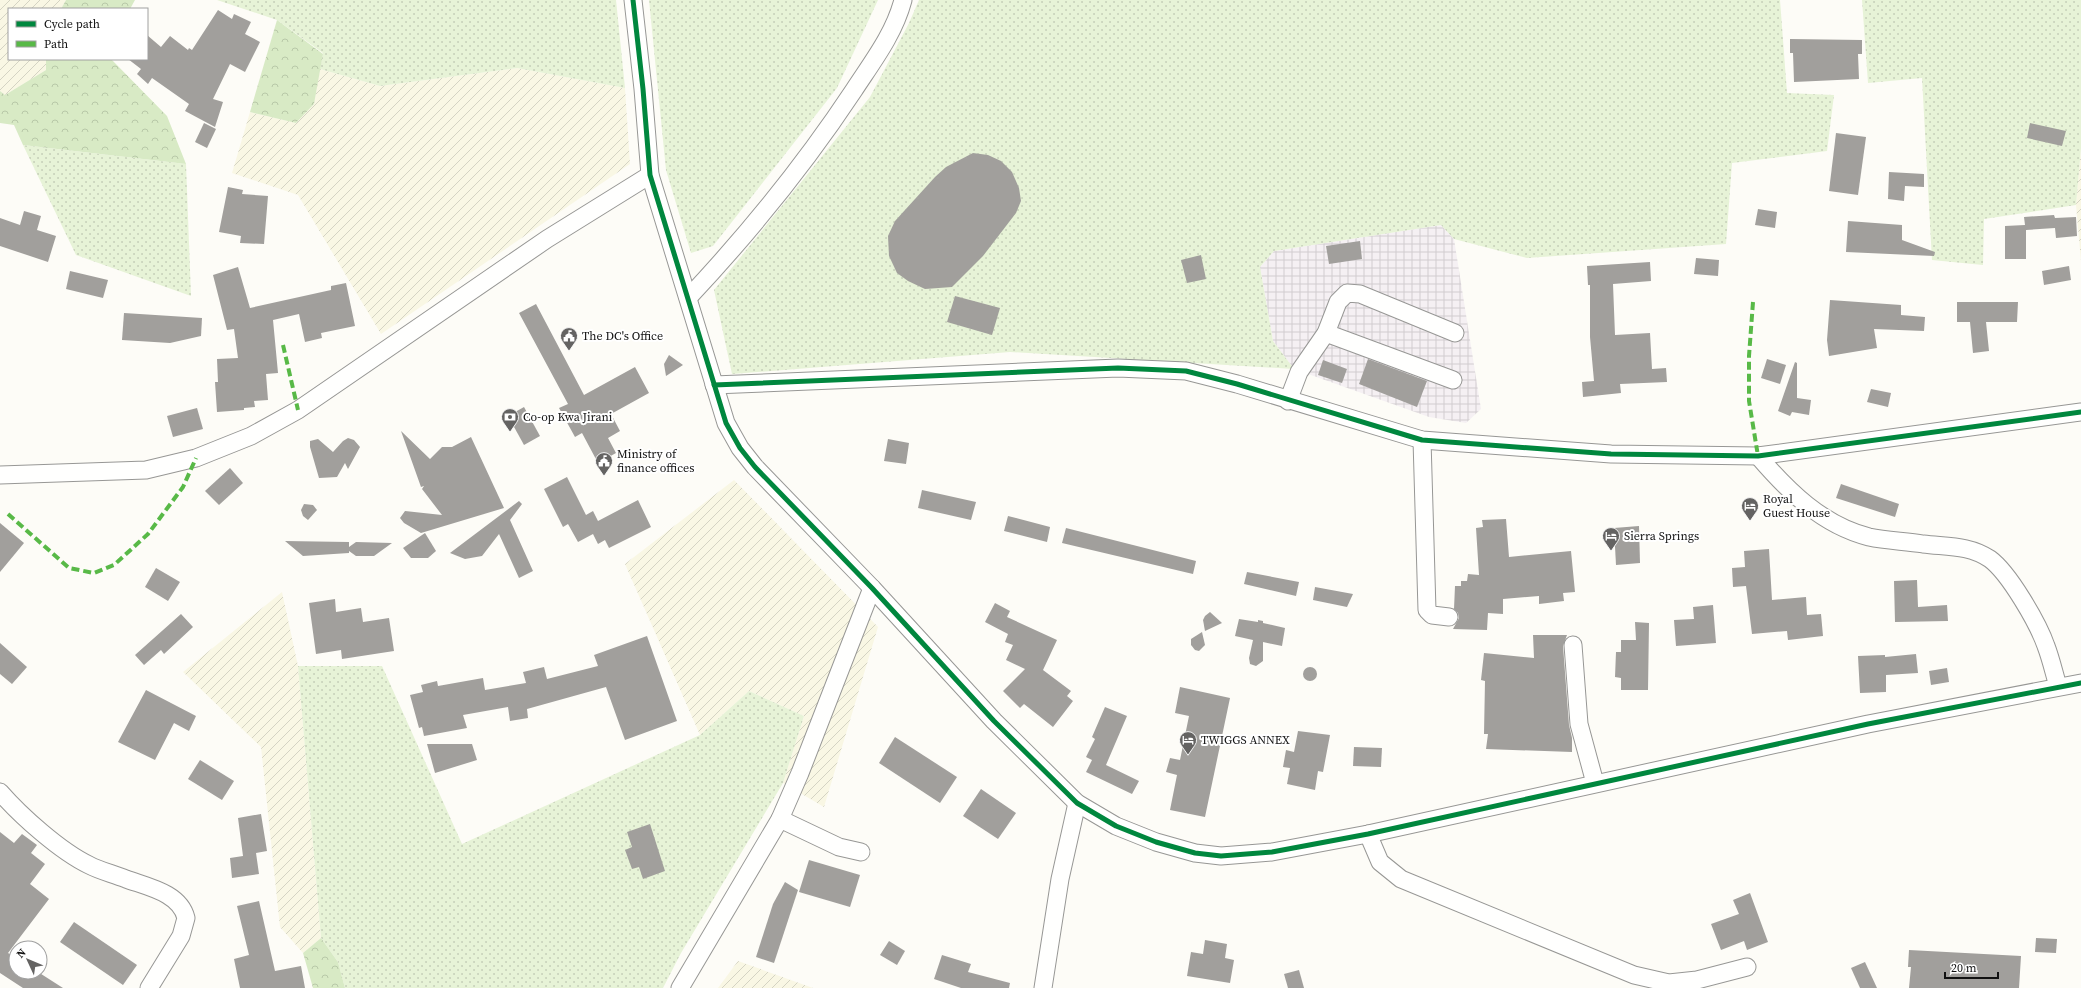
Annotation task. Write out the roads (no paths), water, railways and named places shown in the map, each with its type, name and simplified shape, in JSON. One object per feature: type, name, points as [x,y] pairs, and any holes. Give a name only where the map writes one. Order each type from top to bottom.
[{"type":"street","points":[[632,0],[643,89],[650,175],[726,423],[740,448],[755,467],[872,588],[994,721],[1077,803],[1116,826],[1156,842],[1194,853],[1221,856],[1272,852],[1368,834],[1868,724],[2058,686],[2081,683]]},
{"type":"street","points":[[688,298],[714,271],[772,204],[829,127],[886,43],[899,15],[903,0]]},
{"type":"street","points":[[0,475],[146,470],[196,458],[250,436],[298,410],[547,239],[650,175]]},
{"type":"street","points":[[1288,401],[1299,372],[1326,333],[1338,302],[1347,293],[1360,294],[1455,333]]},
{"type":"street","points":[[1326,333],[1453,380]]},
{"type":"street","points":[[714,385],[1118,368],[1186,371],[1237,384],[1288,401],[1422,440],[1611,454],[1758,456],[2081,412]]},
{"type":"street","points":[[1422,440],[1427,610],[1432,615],[1449,617]]},
{"type":"street","points":[[1758,456],[1796,497],[1841,527],[1869,537],[1927,544],[1948,544],[1975,551],[1991,560],[2010,581],[2046,645],[2058,686]]},
{"type":"street","points":[[680,988],[780,819],[800,773],[872,588]]},
{"type":"street","points":[[1573,645],[1579,724],[1595,783]]},
{"type":"street","points":[[0,792],[11,804],[63,848],[89,865],[158,891],[180,904],[186,918],[181,936],[149,988]]},
{"type":"street","points":[[1043,988],[1060,879],[1077,803]]},
{"type":"street","points":[[780,819],[839,847],[861,852]]},
{"type":"street","points":[[1368,834],[1380,862],[1401,878],[1634,975],[1669,983],[1697,980],[1747,967]]},
{"type":"place","name":"The DC's Office","points":[[569,351]]},
{"type":"place","name":"Co-op Kwa Jirani","points":[[510,432]]},
{"type":"place","name":"Ministry of finance offices","points":[[604,476]]},
{"type":"place","name":"Royal Guest House","points":[[1750,521]]},
{"type":"place","name":"Sierra Springs","points":[[1611,551]]},
{"type":"place","name":"TWIGGS ANNEX","points":[[1188,755]]}]
